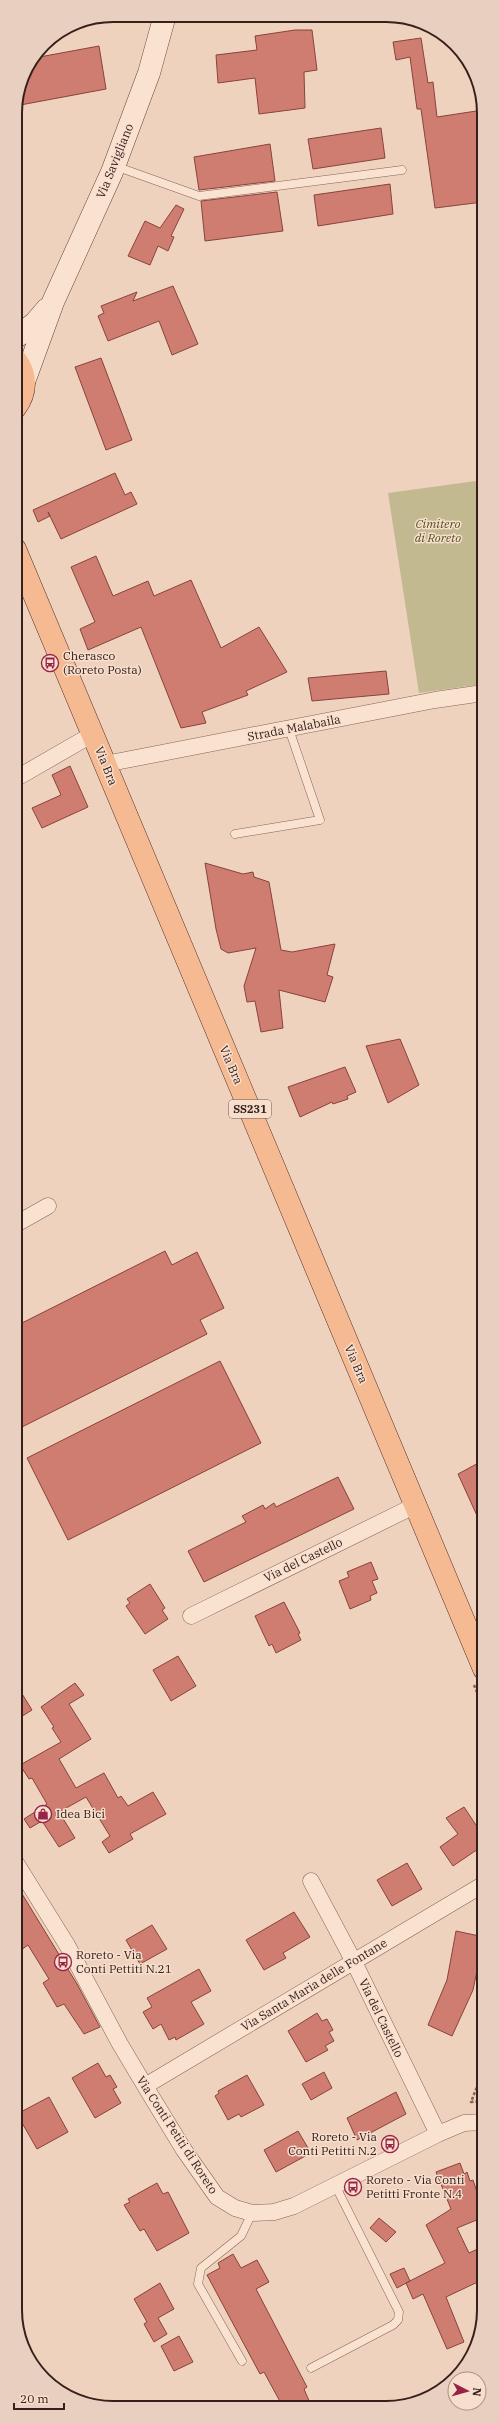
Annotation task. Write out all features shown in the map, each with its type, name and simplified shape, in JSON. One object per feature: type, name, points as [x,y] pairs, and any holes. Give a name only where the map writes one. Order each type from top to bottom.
[{"type":"main road","name":"Via Savigliano","points":[[25,379],[53,302],[114,166],[149,73],[163,22]]},
{"type":"main road","name":"Via Savigliano","points":[[22,333],[35,323],[53,302]]},
{"type":"main road","points":[[22,369],[25,379],[24,391],[22,395]]},
{"type":"main road","name":"Via Bra","points":[[22,565],[94,734],[105,764],[477,1652]]},
{"type":"street","name":"Strada Malabaila","points":[[105,764],[430,701],[477,694]]},
{"type":"street","points":[[22,775],[94,734]]},
{"type":"street","points":[[22,1221],[48,1206]]},
{"type":"street","name":"Via del Castello","points":[[191,1616],[416,1505]]},
{"type":"street","name":"Via Conti Petiti di Roreto","points":[[22,1873],[67,1945],[120,2044],[184,2150],[217,2197],[235,2208],[252,2213],[274,2212],[294,2206],[335,2184],[438,2134],[464,2123],[477,2122]]},
{"type":"street","name":"Via del Castello","points":[[311,1881],[354,1962],[438,2134]]},
{"type":"street","name":"Via Santa Maria delle Fontane","points":[[145,2086],[477,1888]]},
{"type":"lane","points":[[114,166],[199,196],[402,170]]},
{"type":"lane","points":[[235,834],[320,820],[289,729]]},
{"type":"lane","points":[[311,2368],[393,2325],[398,2320],[399,2312],[335,2184]]},
{"type":"lane","points":[[242,2361],[198,2284],[198,2276],[201,2268],[240,2236],[252,2213]]},
{"type":"path","points":[[477,2088],[472,2102],[477,2102]]},
{"type":"green space","name":"Cimitero di Roreto","points":[[477,481],[477,685],[419,693],[388,493]]},
{"type":"building","points":[[295,30],[312,30],[317,70],[304,72],[305,108],[259,114],[255,78],[218,83],[216,55],[257,50],[255,36]]},
{"type":"building","points":[[421,38],[428,83],[433,82],[437,117],[477,111],[477,203],[435,208],[421,109],[417,109],[410,57],[396,60],[393,42]]},
{"type":"building","points":[[99,46],[106,89],[22,105],[25,89],[31,73],[37,62],[42,56]]},
{"type":"building","points":[[381,128],[385,158],[313,169],[308,139]]},
{"type":"building","points":[[270,144],[275,181],[199,190],[194,157]]},
{"type":"building","points":[[390,184],[393,214],[318,226],[314,195]]},
{"type":"building","points":[[277,192],[283,231],[205,241],[201,201]]},
{"type":"building","points":[[176,205],[184,209],[171,236],[174,237],[168,251],[158,246],[150,265],[128,256],[145,221],[160,228]]},
{"type":"building","points":[[173,286],[198,344],[172,355],[159,321],[108,341],[98,316],[104,313],[101,306],[137,292],[133,301]]},
{"type":"building","points":[[101,358],[132,440],[106,450],[75,367]]},
{"type":"building","points":[[115,473],[125,495],[131,492],[137,504],[61,539],[50,516],[38,522],[33,510]]},
{"type":"building","points":[[96,556],[113,596],[148,581],[154,596],[191,580],[221,648],[259,627],[287,672],[246,691],[248,695],[202,712],[206,723],[181,728],[141,627],[88,650],[80,629],[95,622],[71,567]]},
{"type":"building","points":[[386,671],[389,694],[312,701],[308,678]]},
{"type":"building","points":[[70,766],[88,807],[42,828],[32,808],[61,795],[52,775]]},
{"type":"building","points":[[205,863],[243,874],[253,872],[254,877],[269,882],[281,950],[292,952],[335,944],[327,975],[333,977],[325,1002],[279,990],[283,1028],[261,1032],[255,1001],[247,1002],[244,986],[256,948],[228,953],[221,949],[216,929]]},
{"type":"building","points":[[400,1039],[419,1085],[388,1103],[366,1046]]},
{"type":"building","points":[[345,1067],[356,1092],[347,1096],[348,1099],[333,1104],[332,1102],[300,1117],[288,1087]]},
{"type":"building","points":[[165,1251],[172,1265],[197,1252],[224,1308],[200,1320],[207,1334],[22,1427],[22,1323]]},
{"type":"building","points":[[220,1361],[261,1443],[68,1540],[27,1458]]},
{"type":"building","points":[[477,1464],[477,1516],[458,1474]]},
{"type":"building","points":[[338,1477],[354,1509],[204,1582],[188,1551],[246,1522],[242,1516],[263,1505],[265,1509],[274,1503],[276,1507]]},
{"type":"building","points":[[371,1562],[378,1579],[372,1581],[377,1593],[370,1596],[371,1600],[350,1609],[339,1581],[349,1577],[347,1572]]},
{"type":"building","points":[[150,1584],[165,1608],[162,1610],[168,1619],[145,1634],[126,1606],[130,1603],[127,1599]]},
{"type":"building","points":[[284,1602],[300,1633],[298,1634],[301,1640],[276,1653],[272,1644],[269,1646],[255,1616]]},
{"type":"building","points":[[178,1656],[196,1686],[171,1701],[153,1670]]},
{"type":"building","points":[[75,1683],[84,1695],[69,1704],[91,1739],[59,1759],[76,1788],[104,1773],[118,1798],[121,1796],[128,1806],[153,1792],[166,1814],[130,1834],[133,1839],[109,1853],[102,1842],[110,1836],[86,1797],[59,1812],[75,1838],[59,1847],[42,1821],[30,1828],[24,1819],[47,1804],[32,1778],[29,1779],[22,1768],[22,1764],[61,1742],[52,1728],[54,1727],[41,1707]]},
{"type":"building","points":[[22,1694],[32,1710],[22,1716]]},
{"type":"building","points":[[464,1807],[477,1826],[477,1850],[453,1866],[440,1847],[458,1834],[446,1818]]},
{"type":"building","points":[[407,1863],[422,1889],[392,1906],[377,1880]]},
{"type":"building","points":[[22,1894],[77,1984],[100,2027],[84,2034],[64,2004],[57,2007],[43,1983],[49,1979],[28,1945],[22,1949]]},
{"type":"building","points":[[294,1912],[310,1937],[283,1953],[286,1958],[264,1970],[246,1940]]},
{"type":"building","points":[[152,1925],[167,1949],[140,1964],[126,1940]]},
{"type":"building","points":[[456,1931],[477,1936],[477,1971],[473,1990],[452,2036],[428,2025],[447,1980]]},
{"type":"building","points":[[199,1969],[211,1991],[191,2002],[204,2024],[176,2040],[175,2037],[169,2040],[161,2024],[153,2029],[143,2012],[152,2007],[147,1998]]},
{"type":"building","points":[[317,2013],[322,2021],[327,2019],[333,2030],[329,2032],[334,2041],[325,2046],[328,2050],[306,2062],[288,2031]]},
{"type":"building","points":[[98,2063],[106,2077],[110,2075],[117,2087],[113,2089],[121,2103],[95,2118],[72,2078]]},
{"type":"building","points":[[324,2072],[332,2088],[311,2100],[302,2084]]},
{"type":"building","points":[[247,2075],[264,2105],[241,2117],[239,2114],[228,2120],[215,2096],[219,2093],[218,2091]]},
{"type":"building","points":[[396,2092],[406,2114],[357,2140],[347,2118]]},
{"type":"building","points":[[49,2097],[68,2132],[37,2149],[22,2123],[22,2111]]},
{"type":"building","points":[[298,2131],[311,2153],[276,2172],[264,2150]]},
{"type":"building","points":[[460,2163],[464,2174],[467,2172],[470,2181],[473,2180],[477,2192],[477,2220],[457,2228],[469,2253],[477,2249],[477,2282],[446,2297],[464,2342],[447,2349],[423,2294],[413,2299],[406,2283],[445,2263],[426,2225],[451,2209],[436,2172]]},
{"type":"building","points":[[157,2183],[163,2194],[168,2192],[189,2233],[157,2251],[144,2229],[140,2231],[124,2205],[130,2202],[128,2199]]},
{"type":"building","points":[[379,2218],[396,2232],[386,2242],[370,2228]]},
{"type":"building","points":[[233,2254],[241,2268],[257,2260],[269,2282],[256,2289],[307,2387],[304,2389],[309,2401],[280,2401],[264,2372],[260,2374],[207,2275],[220,2268],[218,2263]]},
{"type":"building","points":[[404,2268],[410,2281],[397,2288],[390,2274]]},
{"type":"building","points":[[160,2283],[174,2309],[158,2318],[167,2334],[154,2342],[144,2324],[147,2322],[134,2299]]},
{"type":"building","points":[[179,2336],[193,2362],[174,2371],[161,2346]]},
{"type":"place","name":"Cherasco (Roreto Posta)","points":[[50,663]]},
{"type":"place","name":"Idea Bici","points":[[43,1814]]},
{"type":"place","name":"Roreto - Via Conti Pettiti N.21","points":[[63,1962]]},
{"type":"place","name":"Roreto - Via Conti Petitti N.2","points":[[390,2144]]},
{"type":"place","name":"Roreto - Via Conti Petitti Fronte N.4","points":[[353,2187]]}]
